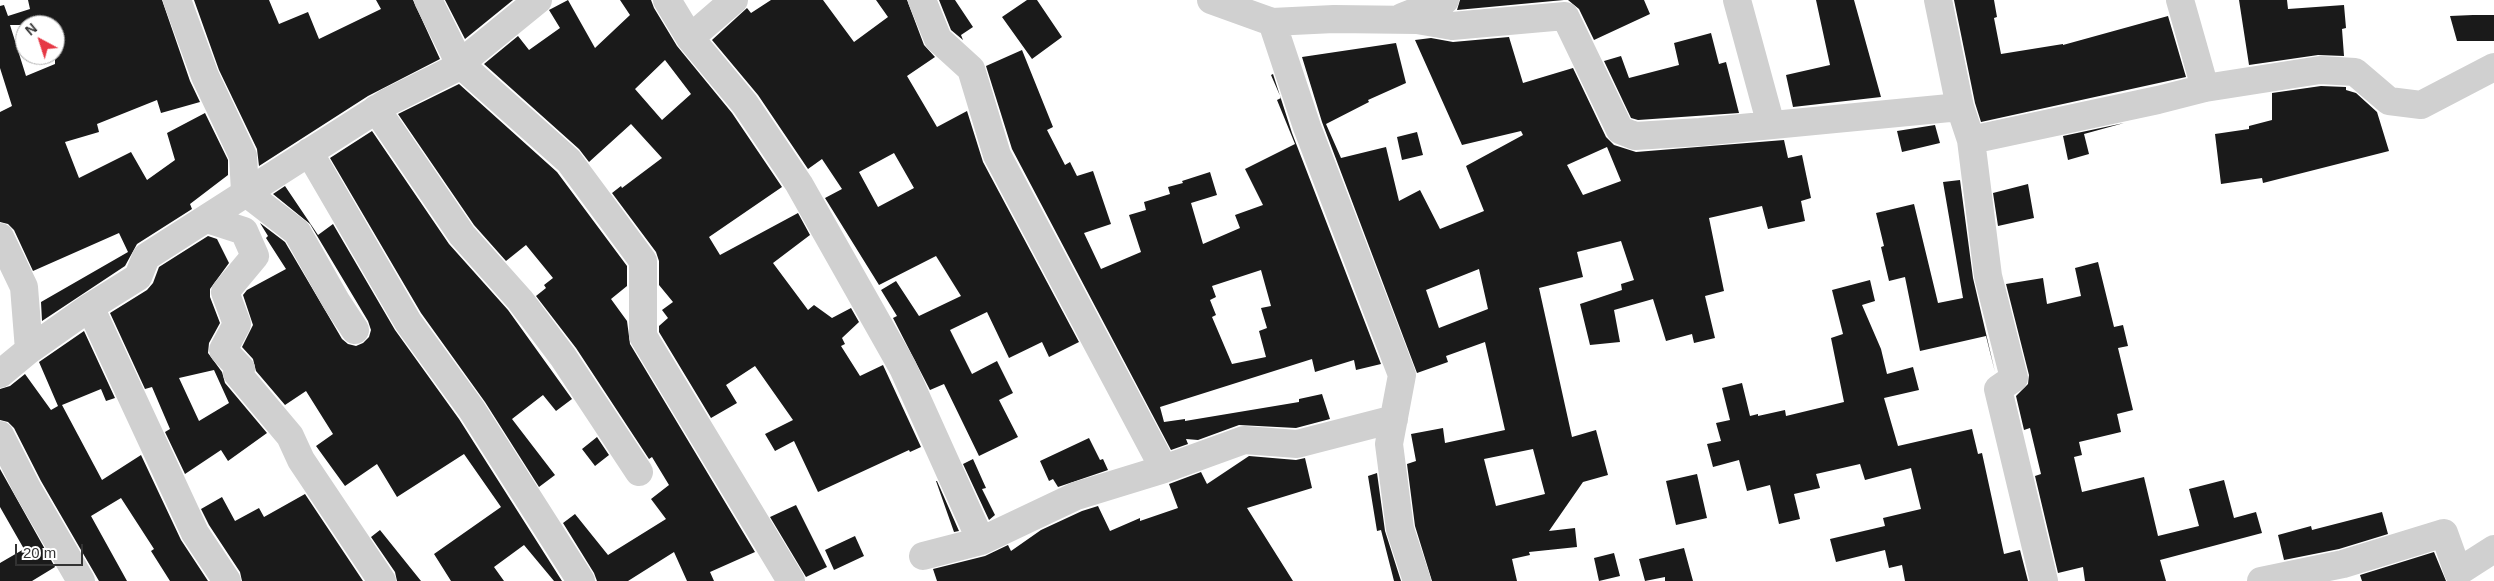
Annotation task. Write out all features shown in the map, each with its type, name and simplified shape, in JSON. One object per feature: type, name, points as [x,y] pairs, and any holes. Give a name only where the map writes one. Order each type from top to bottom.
[{"type":"street","points":[[177,0],[205,76],[243,156],[245,192],[297,232],[336,301],[355,330]]},
{"type":"street","points":[[428,0],[460,64],[569,162],[643,261],[643,336],[792,581]]},
{"type":"street","points":[[667,0],[690,38],[746,104],[799,184],[903,368],[981,541]]},
{"type":"street","points":[[690,38],[734,0]]},
{"type":"street","points":[[922,0],[938,39],[971,69],[997,155],[1164,469]]},
{"type":"street","points":[[1211,0],[1272,22],[1334,19],[1417,20],[1452,26],[1565,16],[1620,130],[1627,134],[1700,132],[1960,107]]},
{"type":"street","points":[[1393,20],[1445,0]]},
{"type":"street","points":[[1737,0],[1771,124]]},
{"type":"street","points":[[1938,0],[1960,107],[1971,140],[1988,276],[2014,378],[1998,389],[2044,581]]},
{"type":"street","points":[[2180,0],[2205,88]]},
{"type":"street","points":[[0,374],[29,350],[90,307],[138,277],[146,257],[376,109],[452,70],[535,1]]},
{"type":"street","points":[[1272,22],[1307,127],[1402,375],[1389,444],[1400,529],[1417,581]]},
{"type":"street","points":[[1971,140],[2158,100],[2205,88],[2320,70],[2355,72],[2389,101],[2421,105],[2494,67]]},
{"type":"street","points":[[376,109],[462,235],[520,300],[563,357],[639,472]]},
{"type":"street","points":[[309,152],[408,322],[472,410],[581,581]]},
{"type":"street","points":[[207,219],[244,231],[256,256],[225,292],[237,324],[223,350],[240,369],[236,373],[290,436],[301,460],[382,581]]},
{"type":"street","points":[[0,236],[24,287],[29,350]]},
{"type":"street","points":[[90,307],[195,533],[227,581]]},
{"type":"street","points":[[924,556],[981,541],[1076,496],[1164,469],[1244,440],[1297,444],[1394,419]]},
{"type":"street","points":[[0,435],[27,488],[81,581]]},
{"type":"street","points":[[2272,580],[2327,574],[2444,533],[2458,572],[2494,549]]},
{"type":"building","points":[[28,0],[162,0],[190,81],[200,102],[161,113],[157,100],[97,124],[99,132],[65,142],[79,178],[131,152],[147,180],[175,160],[167,133],[205,113],[228,160],[228,175],[190,204],[192,209],[137,244],[125,266],[42,321],[41,302],[128,252],[119,233],[33,271],[14,230],[8,224],[0,222],[0,112],[12,106],[0,68],[0,6],[4,5],[8,16],[30,9]]},
{"type":"building","points":[[194,0],[269,0],[279,24],[308,12],[319,39],[381,9],[376,0],[413,0],[440,59],[368,96],[259,166],[257,149],[219,70]]},
{"type":"building","points":[[445,0],[513,0],[465,39]]},
{"type":"building","points":[[568,0],[595,48],[630,15],[620,0],[651,0],[677,46],[732,113],[782,187],[709,237],[720,255],[798,213],[810,235],[773,263],[808,310],[814,305],[832,318],[851,308],[859,322],[842,338],[845,344],[841,346],[860,376],[883,365],[921,447],[910,452],[909,450],[818,492],[794,441],[775,451],[765,434],[793,420],[755,366],[726,385],[737,403],[711,418],[659,332],[659,326],[668,318],[662,310],[673,302],[659,285],[659,261],[656,252],[612,193],[621,186],[622,188],[662,158],[631,124],[589,162],[579,149],[484,64],[518,36],[529,50],[560,28],[549,10]],"holes":[[[665,60],[691,94],[662,120],[635,89]]]},
{"type":"building","points":[[771,0],[823,0],[854,42],[888,17],[876,0],[907,0],[924,45],[935,57],[907,76],[937,127],[967,111],[983,162],[1079,342],[1049,357],[1042,342],[1009,358],[987,312],[950,330],[972,374],[997,361],[1013,393],[999,400],[1018,437],[979,456],[944,384],[930,390],[893,318],[897,316],[881,290],[896,281],[919,316],[961,296],[936,256],[879,285],[825,198],[842,189],[822,159],[808,169],[758,95],[712,40],[747,8],[751,13]],"holes":[[[894,153],[914,188],[878,207],[859,172]]]},
{"type":"building","points":[[939,0],[955,0],[973,27],[961,35],[963,40],[951,30]]},
{"type":"building","points":[[1027,0],[1037,0],[1062,37],[1032,59],[1002,17]]},
{"type":"building","points":[[1460,0],[1564,0],[1457,10]]},
{"type":"building","points":[[1568,0],[1644,0],[1650,14],[1594,40],[1579,9]]},
{"type":"building","points":[[1816,0],[1854,0],[1881,97],[1793,107],[1786,75],[1830,65]]},
{"type":"building","points":[[1954,0],[1994,0],[1997,17],[1994,18],[2001,54],[2063,45],[2168,16],[2186,77],[1981,122],[1975,103]]},
{"type":"building","points":[[2239,0],[2287,0],[2288,9],[2344,5],[2346,28],[2342,29],[2344,56],[2318,55],[2249,65]]},
{"type":"building","points":[[2494,15],[2494,41],[2457,41],[2450,16]]},
{"type":"building","points":[[1711,33],[1719,64],[1726,62],[1739,113],[1638,120],[1631,118],[1604,61],[1621,56],[1629,78],[1679,65],[1674,43]]},
{"type":"building","points":[[1509,37],[1523,83],[1573,68],[1606,137],[1614,145],[1636,152],[1784,140],[1788,158],[1802,155],[1811,198],[1801,201],[1805,221],[1768,229],[1762,206],[1709,218],[1724,291],[1705,296],[1715,338],[1694,343],[1692,334],[1666,341],[1653,299],[1614,310],[1620,342],[1590,345],[1580,304],[1622,290],[1621,284],[1634,280],[1621,241],[1577,252],[1583,277],[1539,288],[1572,437],[1596,430],[1608,475],[1583,482],[1549,531],[1575,528],[1577,547],[1529,552],[1530,555],[1512,559],[1517,581],[1432,581],[1415,526],[1407,464],[1416,461],[1411,434],[1443,428],[1445,443],[1505,430],[1485,342],[1446,356],[1448,362],[1417,373],[1322,122],[1302,57],[1396,43],[1406,83],[1368,100],[1369,102],[1326,124],[1341,158],[1386,147],[1399,201],[1420,190],[1440,229],[1484,211],[1466,166],[1523,135],[1521,131],[1462,145],[1415,40],[1431,38],[1453,42]],"holes":[[[1607,147],[1621,181],[1583,195],[1567,165]],[[1479,269],[1488,309],[1439,328],[1426,290]],[[1533,449],[1545,494],[1496,506],[1484,459]]]},
{"type":"building","points":[[1022,50],[1053,127],[1047,130],[1065,165],[1070,162],[1077,176],[1093,171],[1111,224],[1084,233],[1101,269],[1141,252],[1129,215],[1146,210],[1144,202],[1170,194],[1168,187],[1210,172],[1217,195],[1191,203],[1203,244],[1240,228],[1235,215],[1263,205],[1245,169],[1295,144],[1277,100],[1281,98],[1292,133],[1381,364],[1356,370],[1354,360],[1315,372],[1312,359],[1160,407],[1164,422],[1185,419],[1185,421],[1299,402],[1299,399],[1322,394],[1330,419],[1296,428],[1239,425],[1198,440],[1186,439],[1188,444],[1171,450],[1012,149],[986,66]],"holes":[[[1261,270],[1271,306],[1261,308],[1267,328],[1259,331],[1266,357],[1232,364],[1212,317],[1216,315],[1210,300],[1216,297],[1212,286]]]},
{"type":"building","points":[[1273,74],[1280,96],[1271,75]]},
{"type":"building","points":[[459,84],[557,172],[627,266],[627,286],[611,299],[627,321],[630,344],[755,552],[710,572],[714,581],[687,581],[674,552],[628,581],[597,581],[563,523],[575,514],[608,555],[666,519],[651,499],[669,485],[652,457],[649,459],[576,348],[536,296],[546,288],[544,285],[553,278],[526,245],[506,261],[474,225],[398,114]]},
{"type":"building","points":[[2321,86],[2346,87],[2346,90],[2356,93],[2377,112],[2389,151],[2263,183],[2262,178],[2221,184],[2215,134],[2249,129],[2249,126],[2272,120],[2272,93]]},
{"type":"building","points":[[2124,123],[2084,134],[2089,154],[2068,160],[2063,136]]},
{"type":"building","points":[[1935,125],[1940,143],[1902,152],[1897,131]]},
{"type":"building","points":[[372,131],[449,244],[508,310],[572,399],[556,411],[543,395],[512,419],[555,475],[539,487],[485,402],[421,313],[330,158]]},
{"type":"building","points":[[1417,132],[1423,155],[1402,160],[1397,137]]},
{"type":"building","points":[[1960,180],[1973,278],[1995,372],[1986,336],[1920,351],[1905,277],[1889,281],[1881,247],[1884,246],[1876,213],[1914,204],[1938,303],[1963,298],[1943,182]]},
{"type":"building","points":[[2028,184],[2034,218],[1998,226],[1993,193]]},
{"type":"building","points":[[285,186],[318,235],[333,224],[395,330],[459,419],[562,581],[554,581],[524,545],[494,567],[504,581],[451,581],[434,554],[501,507],[464,454],[397,497],[377,464],[345,486],[316,446],[333,434],[306,391],[285,405],[256,371],[253,359],[242,347],[253,325],[243,295],[247,290],[286,269],[266,238],[268,236],[260,223],[285,242],[342,339],[348,344],[356,346],[363,343],[369,337],[371,330],[368,321],[310,224],[273,194]]},
{"type":"building","points":[[208,236],[217,239],[229,263],[210,289],[210,297],[220,323],[209,343],[208,353],[222,372],[225,383],[267,433],[228,461],[221,450],[185,474],[165,432],[170,429],[152,387],[145,389],[110,313],[147,290],[153,283],[159,267]],"holes":[[[214,370],[229,403],[199,421],[179,378]]]},
{"type":"building","points":[[2098,262],[2114,327],[2123,325],[2128,346],[2118,348],[2133,410],[2117,414],[2121,432],[2079,442],[2082,455],[2074,457],[2082,492],[2144,477],[2158,536],[2199,526],[2189,489],[2224,480],[2234,518],[2256,512],[2262,533],[2160,560],[2166,581],[2085,581],[2083,567],[2058,573],[2035,476],[2041,474],[2030,428],[2024,430],[2016,396],[2028,384],[2029,375],[2006,284],[2043,278],[2047,304],[2081,296],[2075,268]]},
{"type":"building","points":[[1870,280],[1875,301],[1862,305],[1881,349],[1887,374],[1913,367],[1919,390],[1884,398],[1898,446],[1972,429],[1978,454],[1982,453],[2004,554],[2020,550],[2028,581],[1905,581],[1902,565],[1889,568],[1885,550],[1836,562],[1830,539],[1885,526],[1883,518],[1921,509],[1911,468],[1865,480],[1860,464],[1816,474],[1820,488],[1794,494],[1800,519],[1779,524],[1770,485],[1747,491],[1739,460],[1713,467],[1707,444],[1721,441],[1716,423],[1730,420],[1722,388],[1742,383],[1750,416],[1785,410],[1786,416],[1844,402],[1831,338],[1843,334],[1832,290]]},
{"type":"building","points":[[84,331],[115,398],[106,401],[101,389],[62,405],[102,480],[141,455],[181,540],[208,581],[170,581],[151,551],[154,549],[121,498],[91,516],[127,581],[99,581],[41,481],[14,428],[8,422],[0,420],[0,389],[10,386],[25,374],[51,410],[58,406],[39,362]]},
{"type":"building","points":[[597,437],[609,455],[595,466],[582,449]]},
{"type":"building","points":[[1089,438],[1100,460],[1103,459],[1108,470],[1058,487],[1053,479],[1049,481],[1040,461]]},
{"type":"building","points":[[1249,456],[1296,460],[1305,458],[1312,488],[1247,508],[1293,581],[937,581],[933,569],[985,556],[1008,545],[1011,551],[1041,530],[1082,511],[1098,506],[1110,531],[1140,518],[1140,521],[1178,508],[1169,484],[1201,472],[1207,484]]},
{"type":"building","points":[[973,459],[986,488],[982,489],[995,515],[989,520],[963,464]]},
{"type":"building","points":[[0,469],[55,567],[32,581],[0,581],[0,563],[24,549],[0,507]]},
{"type":"building","points":[[1377,473],[1385,531],[1401,581],[1394,581],[1381,530],[1377,531],[1368,476]]},
{"type":"building","points":[[1697,474],[1707,518],[1676,525],[1666,481]]},
{"type":"building","points":[[937,481],[959,531],[954,532]]},
{"type":"building","points":[[305,494],[363,581],[242,581],[240,572],[209,525],[201,509],[222,497],[235,521],[259,508],[264,517]]},
{"type":"building","points":[[796,505],[827,567],[806,577],[770,517]]},
{"type":"building","points":[[2382,512],[2388,534],[2339,549],[2284,560],[2278,535],[2311,526],[2312,530]]},
{"type":"building","points":[[380,530],[421,581],[397,581],[395,572],[371,537]]},
{"type":"building","points":[[855,536],[864,556],[834,570],[825,550]]},
{"type":"building","points":[[1684,548],[1693,581],[1665,581],[1665,577],[1645,581],[1639,559]]},
{"type":"building","points":[[2434,552],[2446,581],[2362,581],[2360,575]]},
{"type":"building","points":[[1614,553],[1620,576],[1599,581],[1594,558]]}]
